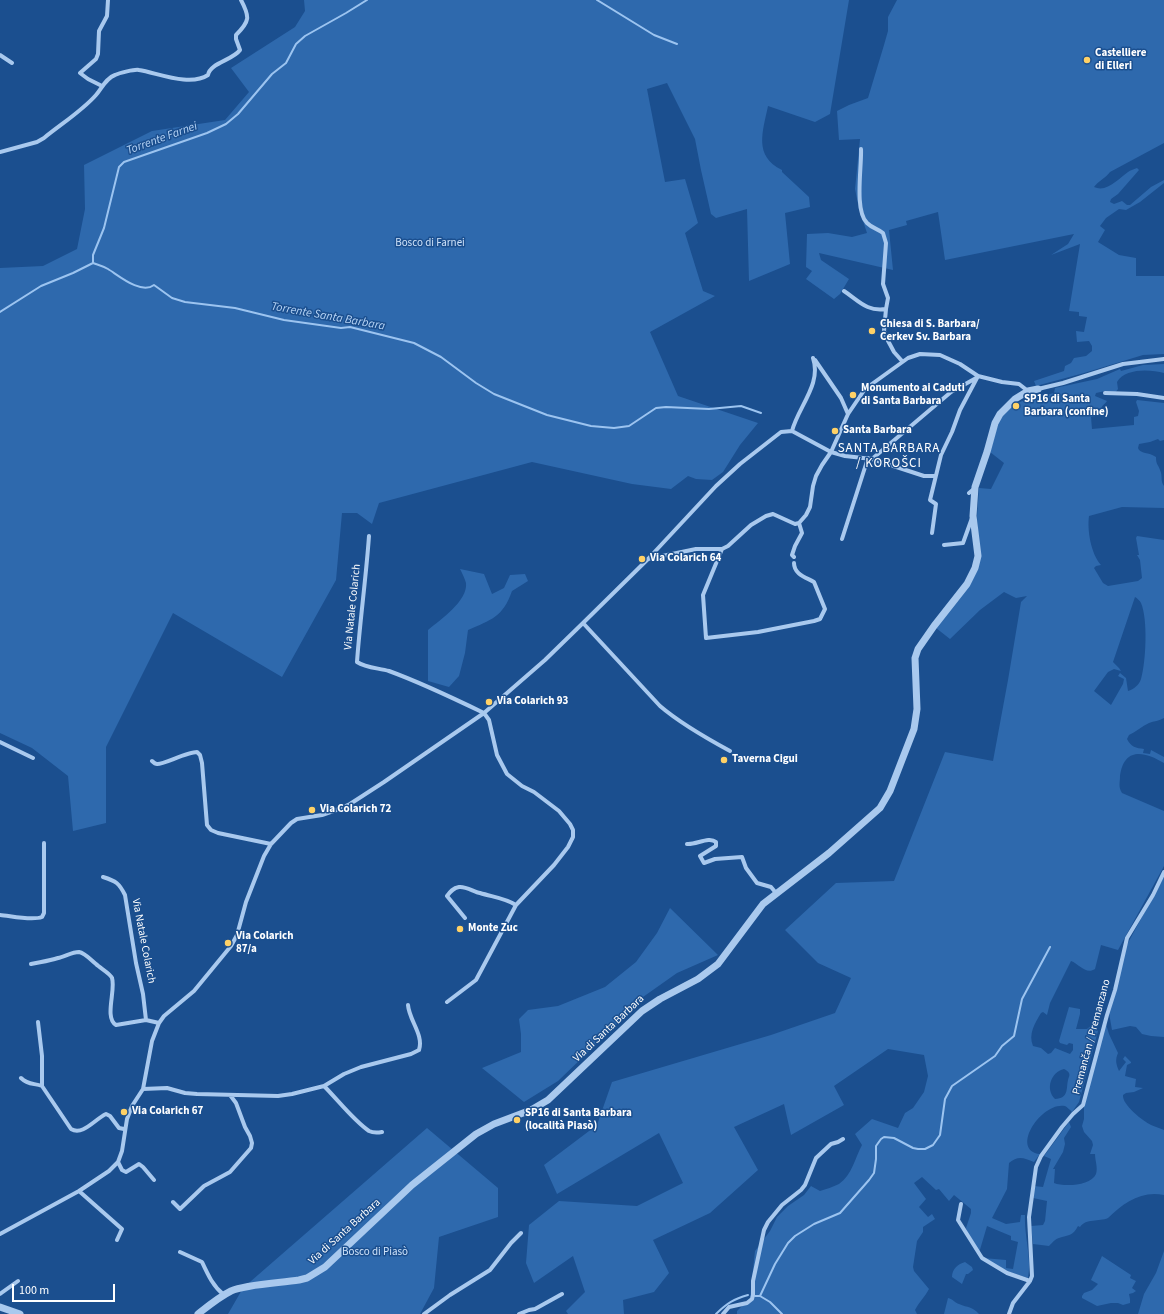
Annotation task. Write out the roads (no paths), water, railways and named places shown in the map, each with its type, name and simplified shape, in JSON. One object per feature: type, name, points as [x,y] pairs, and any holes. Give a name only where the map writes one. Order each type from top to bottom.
[{"type":"street","points":[[102,86],[80,73],[96,59],[98,54],[100,31],[107,16],[108,0]]},
{"type":"street","points":[[0,152],[33,143],[44,138],[89,102],[102,86],[115,75],[137,70],[172,78],[199,79],[205,77],[212,68],[231,58],[240,50],[236,35],[246,24],[248,17],[241,0]]},
{"type":"street","points":[[0,55],[12,63]]},
{"type":"street","points":[[861,149],[859,187],[864,219],[871,226],[883,233],[886,243],[883,284],[888,298],[884,331],[894,352],[902,362]]},
{"type":"street","points":[[844,291],[869,308],[877,310],[886,309]]},
{"type":"street","points":[[648,559],[696,549],[722,549],[728,546],[751,524],[773,514],[790,523],[799,523],[806,515],[810,507],[816,476],[831,452],[848,414],[865,389],[902,362],[920,354],[940,355],[960,364],[978,376],[1002,382],[1019,384],[1028,391],[1063,383],[1123,364],[1164,359]]},
{"type":"street","points":[[792,431],[812,385],[815,367],[813,358],[841,398],[848,414]]},
{"type":"street","points":[[842,539],[870,458],[951,392],[978,376]]},
{"type":"street","points":[[932,533],[936,504],[930,500],[941,455],[960,410],[978,376]]},
{"type":"street","name":"Via di Santa Barbara","points":[[198,1314],[233,1290],[303,1279],[321,1270],[412,1185],[476,1134],[494,1124],[531,1110],[548,1100],[646,1008],[707,973],[718,964],[763,904],[776,892],[851,835],[880,808],[885,801],[902,764],[914,729],[917,709],[915,658],[918,649],[967,584],[975,568],[978,556],[973,516],[976,487],[988,452],[995,423],[1015,399],[1028,391]]},
{"type":"street","points":[[1105,393],[1137,394],[1164,398]]},
{"type":"street","points":[[0,1234],[79,1191],[109,1171],[118,1162],[122,1151],[124,1129],[132,1106],[143,1089],[152,1041],[159,1023],[164,1016],[194,991],[232,946],[237,935],[246,902],[264,856],[271,844],[297,819],[322,815],[339,810],[350,804],[484,713],[545,660],[583,623],[648,559],[716,486],[740,464],[781,432],[792,431],[831,452],[845,456],[870,458],[924,476],[935,476]]},
{"type":"street","points":[[969,493],[976,487]]},
{"type":"street","points":[[944,544],[963,543],[973,516]]},
{"type":"street","points":[[794,557],[792,555],[795,546],[802,533],[799,523]]},
{"type":"street","name":"Via Natale Colarich","points":[[369,536],[366,583],[357,662],[361,665],[389,671],[422,684],[484,713]]},
{"type":"street","points":[[722,549],[703,595],[706,638],[758,632],[820,619],[825,609],[814,582],[796,572],[794,563]]},
{"type":"street","points":[[583,623],[660,706],[688,727],[730,751]]},
{"type":"street","points":[[446,1002],[476,980],[516,905],[533,888],[568,847],[573,837],[573,830],[566,818],[559,811],[507,774],[497,755],[489,720],[484,713]]},
{"type":"street","points":[[0,742],[33,758]]},
{"type":"street","points":[[152,761],[156,764],[161,764],[181,756],[197,752],[200,755],[202,763],[207,826],[211,830],[271,844]]},
{"type":"street","points":[[687,844],[693,844],[709,839],[713,840],[716,842],[716,846],[700,856],[704,863],[715,859],[742,857],[746,868],[757,883],[771,887],[776,892]]},
{"type":"street","points":[[0,915],[39,919],[42,917],[44,913],[44,843]]},
{"type":"street","name":"Premančan / Premanzano","points":[[1030,1281],[1032,1268],[1029,1217],[1036,1167],[1041,1156],[1062,1127],[1073,1114],[1083,1106],[1115,990],[1127,938],[1153,895],[1164,872]]},
{"type":"street","name":"Via Natale Colarich","points":[[103,877],[113,880],[120,886],[125,895],[136,963],[144,994],[146,1020]]},
{"type":"street","points":[[464,918],[447,896],[450,891],[457,887],[462,887],[501,898],[516,905]]},
{"type":"street","points":[[31,964],[60,958],[78,952],[86,956],[110,974],[113,979],[111,1019],[113,1023],[116,1025],[146,1020],[159,1023]]},
{"type":"street","points":[[143,1089],[167,1088],[185,1093],[278,1096],[324,1086],[344,1074],[361,1067],[379,1061],[411,1054],[419,1050],[419,1037],[408,1011],[408,1005]]},
{"type":"street","points":[[38,1022],[42,1056],[42,1086],[72,1129],[76,1131],[82,1130],[106,1114],[110,1116],[119,1128],[124,1129]]},
{"type":"street","points":[[21,1078],[30,1084],[42,1086]]},
{"type":"street","points":[[324,1086],[370,1131],[374,1133],[382,1132]]},
{"type":"street","points":[[173,1202],[180,1210],[204,1186],[230,1172],[251,1148],[252,1143],[250,1136],[236,1103],[230,1095]]},
{"type":"street","points":[[723,1314],[729,1307],[747,1303],[752,1299],[754,1295],[753,1281],[764,1230],[768,1222],[782,1205],[805,1185],[816,1158],[831,1144],[843,1139]]},
{"type":"street","points":[[118,1162],[122,1170],[126,1172],[140,1164],[154,1180]]},
{"type":"street","points":[[79,1191],[122,1229],[117,1240]]},
{"type":"street","points":[[961,1204],[958,1220],[982,1258],[1007,1273],[1030,1281],[1013,1303],[1009,1314]]},
{"type":"street","points":[[424,1314],[450,1295],[490,1270],[510,1243],[521,1233]]},
{"type":"street","points":[[180,1252],[202,1262],[209,1278],[224,1295]]},
{"type":"street","points":[[0,1294],[18,1281]]},
{"type":"street","points":[[519,1314],[535,1309],[562,1294]]},
{"type":"street","points":[[0,1307],[20,1314]]},
{"type":"waterway","name":"Torrente Farnei","points":[[0,312],[41,286],[93,263],[93,255],[104,228],[119,167],[124,162],[207,133],[226,124],[238,114],[272,74],[286,63],[296,44],[305,36],[367,0]]},
{"type":"waterway","name":"Torrente Farnei","points":[[597,0],[654,35],[677,44]]},
{"type":"waterway","name":"Torrente Santa Barbara","points":[[93,263],[106,268],[136,286],[143,288],[154,285],[172,298],[185,302],[235,308],[284,320],[341,328],[350,327],[414,343],[441,357],[476,383],[494,394],[547,415],[591,426],[614,428],[629,426],[656,408],[666,407],[709,409],[741,406],[761,413]]},
{"type":"waterway","points":[[755,1296],[760,1296],[775,1264],[788,1243],[795,1236],[814,1224],[840,1213],[869,1180],[874,1173],[876,1146],[881,1139],[884,1137],[894,1138],[918,1149],[925,1149],[933,1145],[940,1135],[945,1099],[952,1086],[995,1056],[1002,1046],[1014,1036],[1022,999],[1050,947]]},
{"type":"waterway","points":[[716,1314],[731,1302],[748,1295]]},
{"type":"waterway","points":[[760,1296],[770,1302],[782,1314]]},
{"type":"place","name":"Castelliere di Elleri","points":[[1087,60]]},
{"type":"place","name":"Chiesa di S. Barbara/ Cerkev Sv. Barbara","points":[[872,331]]},
{"type":"place","name":"Monumento ai Caduti di Santa Barbara","points":[[853,395]]},
{"type":"place","name":"SP16 di Santa Barbara (confine)","points":[[1016,406]]},
{"type":"place","name":"Santa Barbara","points":[[835,431]]},
{"type":"place","name":"Via Colarich 64","points":[[642,559]]},
{"type":"place","name":"Via Colarich 93","points":[[489,702]]},
{"type":"place","name":"Taverna Cigui","points":[[724,760]]},
{"type":"place","name":"Via Colarich 72","points":[[312,810]]},
{"type":"place","name":"Monte Zuc","points":[[460,929]]},
{"type":"place","name":"Via Colarich 87/a","points":[[228,943]]},
{"type":"place","name":"Via Colarich 67","points":[[124,1112]]},
{"type":"place","name":"SP16 di Santa Barbara (località Piasò)","points":[[517,1120]]},
{"type":"district","name":"SANTA BARBARA / KOROŠCI","points":[[889,456]]},
{"type":"park label","name":"Bosco di Farnei","points":[[430,244]]},
{"type":"park label","name":"Bosco di Piasò","points":[[375,1253]]}]
